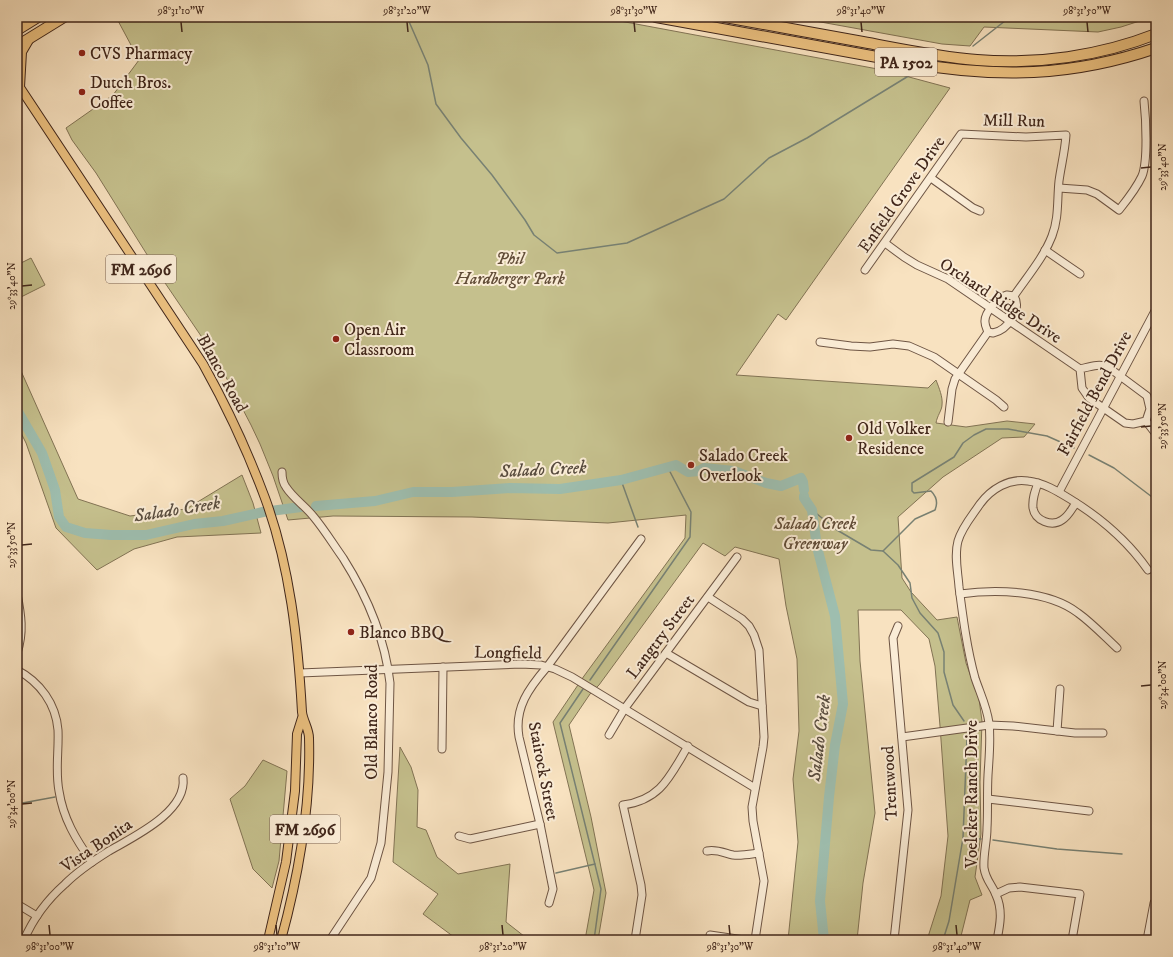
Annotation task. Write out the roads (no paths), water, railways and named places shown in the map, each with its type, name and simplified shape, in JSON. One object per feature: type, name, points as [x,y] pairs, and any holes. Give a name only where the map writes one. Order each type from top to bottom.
[{"type":"highway","points":[[17,30],[38,17]]},
{"type":"highway","points":[[17,46],[64,17]]},
{"type":"highway","name":"PA 1502","points":[[656,17],[910,63],[979,72],[1028,73],[1070,69],[1117,60],[1156,48]]},
{"type":"highway","name":"PA 1502","points":[[725,17],[919,52],[958,58],[996,61],[1052,59],[1076,56],[1108,50],[1156,34]]},
{"type":"highway","points":[[17,37],[30,38]]},
{"type":"main road","points":[[18,85],[22,52],[30,38]]},
{"type":"main road","name":"Blanco Road","points":[[18,85],[203,364],[224,403],[249,457],[266,499],[292,608],[300,673],[302,718],[309,735],[309,780],[306,818],[299,864],[281,940]]},
{"type":"main road","name":"Blanco Road","points":[[268,940],[286,862],[295,791],[297,734],[302,718]]},
{"type":"street","points":[[1014,296],[1052,238],[1057,220],[1059,188],[1087,190],[1097,194],[1119,210],[1137,186],[1144,170],[1144,101]]},
{"type":"street","name":"Mill Run","points":[[962,134],[1018,137],[1066,135],[1066,147],[1059,188]]},
{"type":"street","name":"Enfield Grove Drive","points":[[865,270],[962,134]]},
{"type":"street","points":[[931,178],[973,208],[980,211]]},
{"type":"street","name":"Orchard Ridge Drive","points":[[885,243],[904,257],[948,279],[1080,369]]},
{"type":"street","points":[[1045,250],[1080,274]]},
{"type":"street","points":[[988,332],[985,326],[985,319],[991,308],[1002,296],[1014,296]]},
{"type":"street","points":[[988,332],[993,333],[1002,330],[1009,321],[1016,308],[1016,300],[1014,296]]},
{"type":"street","name":"Fairfield Bend Drive","points":[[1059,492],[1156,308]]},
{"type":"street","points":[[948,422],[952,389],[958,374],[988,332]]},
{"type":"street","points":[[820,342],[870,347],[893,344],[910,346],[928,353],[1004,407]]},
{"type":"street","points":[[1104,365],[1147,396],[1150,409],[1146,421],[1133,424],[1125,422],[1085,394],[1082,388],[1080,369],[1104,365]]},
{"type":"street","points":[[1146,421],[1156,434]]},
{"type":"street","name":"Old Blanco Road","points":[[282,472],[285,486],[319,524],[355,578],[379,631],[385,649],[390,683],[388,772],[381,843],[371,878],[330,940]]},
{"type":"street","name":"Voelcker Ranch Drive","points":[[997,940],[1000,914],[996,894],[987,880],[984,869],[987,833],[989,725],[985,703],[976,680],[969,654],[956,556],[958,543],[966,524],[986,497],[1002,485],[1015,481],[1029,481],[1038,483],[1059,492],[1096,516],[1118,534],[1148,570]]},
{"type":"street","points":[[1038,483],[1033,508],[1036,516],[1040,519],[1051,523],[1062,520],[1067,516],[1076,502]]},
{"type":"street","name":"Stairock Street","points":[[549,903],[553,889],[540,824],[519,737],[519,713],[522,701],[534,681],[547,667],[641,539]]},
{"type":"street","name":"Langtry Street","points":[[609,735],[625,708],[737,558]]},
{"type":"street","points":[[960,594],[982,592],[1021,593],[1042,596],[1054,600],[1079,613],[1117,648]]},
{"type":"street","points":[[17,594],[22,619],[20,642],[17,652]]},
{"type":"street","points":[[708,597],[742,618],[754,635],[759,650],[763,747],[752,807],[753,821],[764,875],[764,886],[755,940]]},
{"type":"street","name":"Trentwood","points":[[894,940],[908,810],[893,638],[898,626]]},
{"type":"street","points":[[666,653],[749,702],[762,706]]},
{"type":"street","name":"Longfield","points":[[300,673],[521,664],[541,665],[555,669],[572,677],[755,788]]},
{"type":"street","points":[[442,749],[443,667]]},
{"type":"street","points":[[17,670],[36,683],[45,694],[52,707],[58,728],[56,764],[57,780],[63,808],[75,837],[92,862]]},
{"type":"street","points":[[1057,731],[1060,689]]},
{"type":"street","points":[[902,737],[989,725],[1087,734],[1103,733]]},
{"type":"street","points":[[635,940],[642,895],[623,805],[642,801],[653,795],[662,787],[670,777],[688,746]]},
{"type":"street","name":"Vista Bonita","points":[[24,940],[37,916],[64,884],[92,862],[146,830],[173,805],[181,793],[184,784],[183,778]]},
{"type":"street","points":[[988,799],[1089,811]]},
{"type":"street","points":[[459,836],[470,839],[540,824]]},
{"type":"street","points":[[707,851],[719,850],[729,854],[740,855],[759,853]]},
{"type":"street","points":[[996,894],[1009,888],[1020,886],[1080,894],[1072,940]]},
{"type":"street","points":[[1148,940],[1155,903]]},
{"type":"street","points":[[17,904],[37,916]]},
{"type":"street","points":[[710,935],[744,940]]},
{"type":"waterway","points":[[407,17],[428,65],[436,104],[461,138],[492,175],[525,220],[534,235],[557,253],[627,243],[724,199],[769,158],[807,138],[915,72]]},
{"type":"waterway","points":[[973,46],[1010,17]]},
{"type":"waterway","name":"Salado Creek","points":[[17,410],[42,453],[55,490],[59,517],[66,527],[85,533],[146,535],[194,524],[223,521],[263,512],[301,507]]},
{"type":"waterway","points":[[883,551],[915,519],[935,510],[936,502],[933,493],[931,491],[914,493],[912,491],[912,483],[954,457],[963,443],[974,435],[986,429],[1008,429],[1047,436],[1074,448]]},
{"type":"waterway","points":[[1089,455],[1114,468],[1156,500]]},
{"type":"waterway","name":"Salado Creek","points":[[316,506],[375,501],[413,492],[452,492],[510,488],[560,489],[621,480],[676,465],[688,472],[699,471],[704,468],[734,471],[766,483],[781,486],[801,478],[804,490]]},
{"type":"waterway","points":[[590,680],[690,537],[691,512],[667,466]]},
{"type":"waterway","points":[[621,480],[638,527]]},
{"type":"waterway","name":"Salado Creek","points":[[804,496],[812,510],[817,547],[835,616],[843,704],[835,745],[820,901],[824,940]]},
{"type":"waterway","points":[[812,510],[837,530],[871,550],[883,551],[898,565],[910,583],[912,598],[920,613],[938,633],[944,652],[944,672],[953,705],[964,721]]},
{"type":"waterway","points":[[583,689],[560,723],[601,889],[594,940]]},
{"type":"waterway","points":[[943,940],[949,921],[963,838],[967,737]]},
{"type":"waterway","points":[[17,804],[55,797]]},
{"type":"waterway","points":[[963,838],[981,839]]},
{"type":"waterway","points":[[993,840],[1057,849],[1122,854]]},
{"type":"waterway","points":[[556,873],[595,864]]},
{"type":"place","name":"CVS Pharmacy","points":[[82,53]]},
{"type":"place","name":"Dutch Bros. Coffee","points":[[82,92]]},
{"type":"place","name":"Open Air Classroom","points":[[336,339]]},
{"type":"place","name":"Old Volker Residence","points":[[849,438]]},
{"type":"place","name":"Salado Creek Overlook","points":[[691,465]]},
{"type":"place","name":"Blanco BBQ","points":[[351,632]]},
{"type":"park label","name":"Phil Hardberger Park","points":[[510,268]]},
{"type":"park label","name":"Salado Creek Greenway","points":[[815,533]]}]
